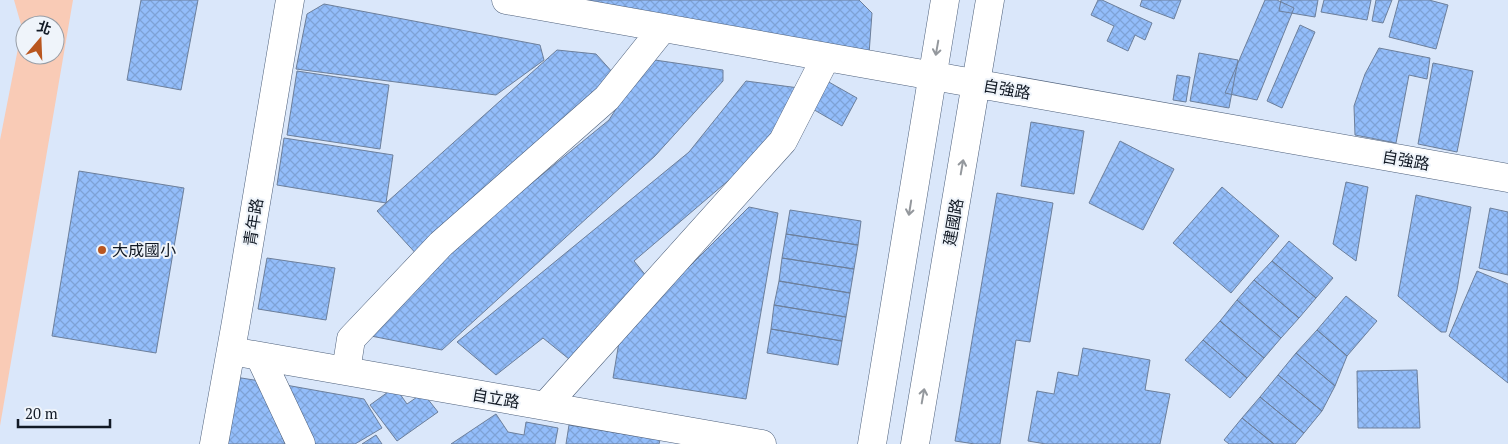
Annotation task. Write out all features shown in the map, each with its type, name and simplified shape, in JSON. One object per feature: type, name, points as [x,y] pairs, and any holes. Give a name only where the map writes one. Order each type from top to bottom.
[{"type":"street","name":"青年路","points":[[214,444],[290,0]]},
{"type":"street","name":"自強路","points":[[506,0],[1508,178]]},
{"type":"street","points":[[872,444],[945,0]]},
{"type":"street","name":"建國路","points":[[915,444],[990,0]]},
{"type":"street","points":[[346,372],[351,339],[441,244],[607,98],[663,28]]},
{"type":"street","points":[[545,406],[783,141],[826,57]]},
{"type":"street","name":"自立路","points":[[231,351],[545,406],[734,442],[762,444]]},
{"type":"street","points":[[260,356],[301,444]]},
{"type":"shaded area","points":[[14,0],[73,0],[65,47],[65,15],[18,15]]},
{"type":"shaded area","points":[[15,64],[62,65],[0,426],[0,140]]},
{"type":"building","points":[[141,0],[198,0],[181,90],[127,80]]},
{"type":"building","points":[[553,0],[859,0],[872,13],[869,54]]},
{"type":"building","points":[[1098,0],[1102,0],[1152,23],[1145,40],[1135,35],[1128,51],[1107,41],[1114,26],[1091,15]]},
{"type":"building","points":[[1142,0],[1181,0],[1174,19],[1140,6]]},
{"type":"building","points":[[1265,0],[1277,0],[1294,8],[1257,100],[1225,93]]},
{"type":"building","points":[[1281,0],[1318,0],[1315,17],[1279,11]]},
{"type":"building","points":[[1324,0],[1371,0],[1367,20],[1321,12]]},
{"type":"building","points":[[1376,0],[1392,0],[1383,23],[1372,21]]},
{"type":"building","points":[[1399,0],[1429,0],[1448,5],[1436,49],[1389,37]]},
{"type":"building","points":[[324,4],[540,45],[544,60],[496,95],[296,69],[307,14]]},
{"type":"building","points":[[1300,25],[1315,32],[1282,108],[1267,101]]},
{"type":"building","points":[[1379,48],[1430,58],[1427,79],[1409,75],[1396,143],[1355,135],[1354,106],[1365,74]]},
{"type":"building","points":[[557,50],[596,54],[614,74],[420,258],[377,211]]},
{"type":"building","points":[[1199,53],[1238,60],[1229,108],[1190,101]]},
{"type":"building","points":[[648,59],[723,70],[723,81],[655,156],[442,350],[371,336],[451,249],[609,120]]},
{"type":"building","points":[[1433,63],[1473,71],[1457,152],[1418,144]]},
{"type":"building","points":[[297,71],[389,85],[380,149],[287,135]]},
{"type":"building","points":[[1177,75],[1190,77],[1186,102],[1173,100]]},
{"type":"building","points":[[746,81],[799,88],[763,151],[634,261],[647,277],[569,359],[543,338],[496,375],[457,342],[689,152]]},
{"type":"building","points":[[827,81],[857,98],[842,126],[811,108]]},
{"type":"building","points":[[1031,122],[1084,131],[1074,194],[1021,186]]},
{"type":"building","points":[[284,138],[393,155],[386,203],[277,185]]},
{"type":"building","points":[[1120,141],[1174,169],[1143,230],[1089,203]]},
{"type":"building","points":[[79,171],[184,188],[156,353],[52,336]]},
{"type":"building","points":[[1346,182],[1368,187],[1356,261],[1333,244]]},
{"type":"building","points":[[1222,187],[1279,236],[1231,293],[1173,243]]},
{"type":"building","points":[[997,193],[1053,203],[1030,342],[1016,340],[1000,444],[975,444],[955,441]]},
{"type":"building","points":[[1416,195],[1471,207],[1457,290],[1446,332],[1441,332],[1398,296]]},
{"type":"building","points":[[749,207],[778,213],[746,399],[613,378],[620,336]]},
{"type":"building","points":[[1490,208],[1508,212],[1508,275],[1479,268]]},
{"type":"building","points":[[790,210],[861,221],[858,245],[786,234]]},
{"type":"building","points":[[786,234],[858,245],[854,269],[782,258]]},
{"type":"building","points":[[1289,241],[1333,278],[1316,298],[1272,261]]},
{"type":"building","points":[[267,258],[335,268],[326,320],[258,309]]},
{"type":"building","points":[[782,258],[854,269],[850,293],[779,281]]},
{"type":"building","points":[[1272,261],[1316,298],[1299,318],[1254,280]]},
{"type":"building","points":[[1477,271],[1508,284],[1508,383],[1449,336]]},
{"type":"building","points":[[1254,280],[1299,318],[1281,338],[1237,300]]},
{"type":"building","points":[[779,281],[850,293],[846,317],[774,305]]},
{"type":"building","points":[[1346,296],[1377,321],[1347,356],[1317,330]]},
{"type":"building","points":[[1237,300],[1281,338],[1264,358],[1220,321]]},
{"type":"building","points":[[774,305],[846,317],[842,341],[771,329]]},
{"type":"building","points":[[1220,321],[1264,358],[1247,378],[1203,340]]},
{"type":"building","points":[[771,329],[842,341],[838,365],[767,353]]},
{"type":"building","points":[[1317,330],[1347,356],[1335,386],[1296,353]]},
{"type":"building","points":[[1203,340],[1247,378],[1230,398],[1185,360]]},
{"type":"building","points":[[1083,348],[1150,360],[1145,390],[1170,394],[1160,444],[1046,444],[1028,441],[1037,391],[1054,394],[1058,372],[1078,376]]},
{"type":"building","points":[[1296,353],[1335,386],[1322,411],[1278,375]]},
{"type":"building","points":[[1417,370],[1420,428],[1358,428],[1357,371]]},
{"type":"building","points":[[1278,375],[1322,411],[1304,433],[1260,397]]},
{"type":"building","points":[[229,376],[260,381],[285,444],[218,444]]},
{"type":"building","points":[[280,384],[364,399],[382,428],[355,444],[315,444]]},
{"type":"building","points":[[395,387],[407,404],[423,393],[438,412],[397,441],[370,405]]},
{"type":"building","points":[[1260,397],[1304,433],[1295,444],[1274,444],[1242,418]]},
{"type":"building","points":[[496,414],[508,432],[524,435],[526,422],[558,428],[555,444],[451,444]]},
{"type":"building","points":[[1242,418],[1274,444],[1229,444],[1224,440]]},
{"type":"building","points":[[569,425],[660,440],[659,444],[566,444]]},
{"type":"building","points":[[376,435],[382,444],[362,444]]},
{"type":"place","name":"大成國小","points":[[102,250]]}]
